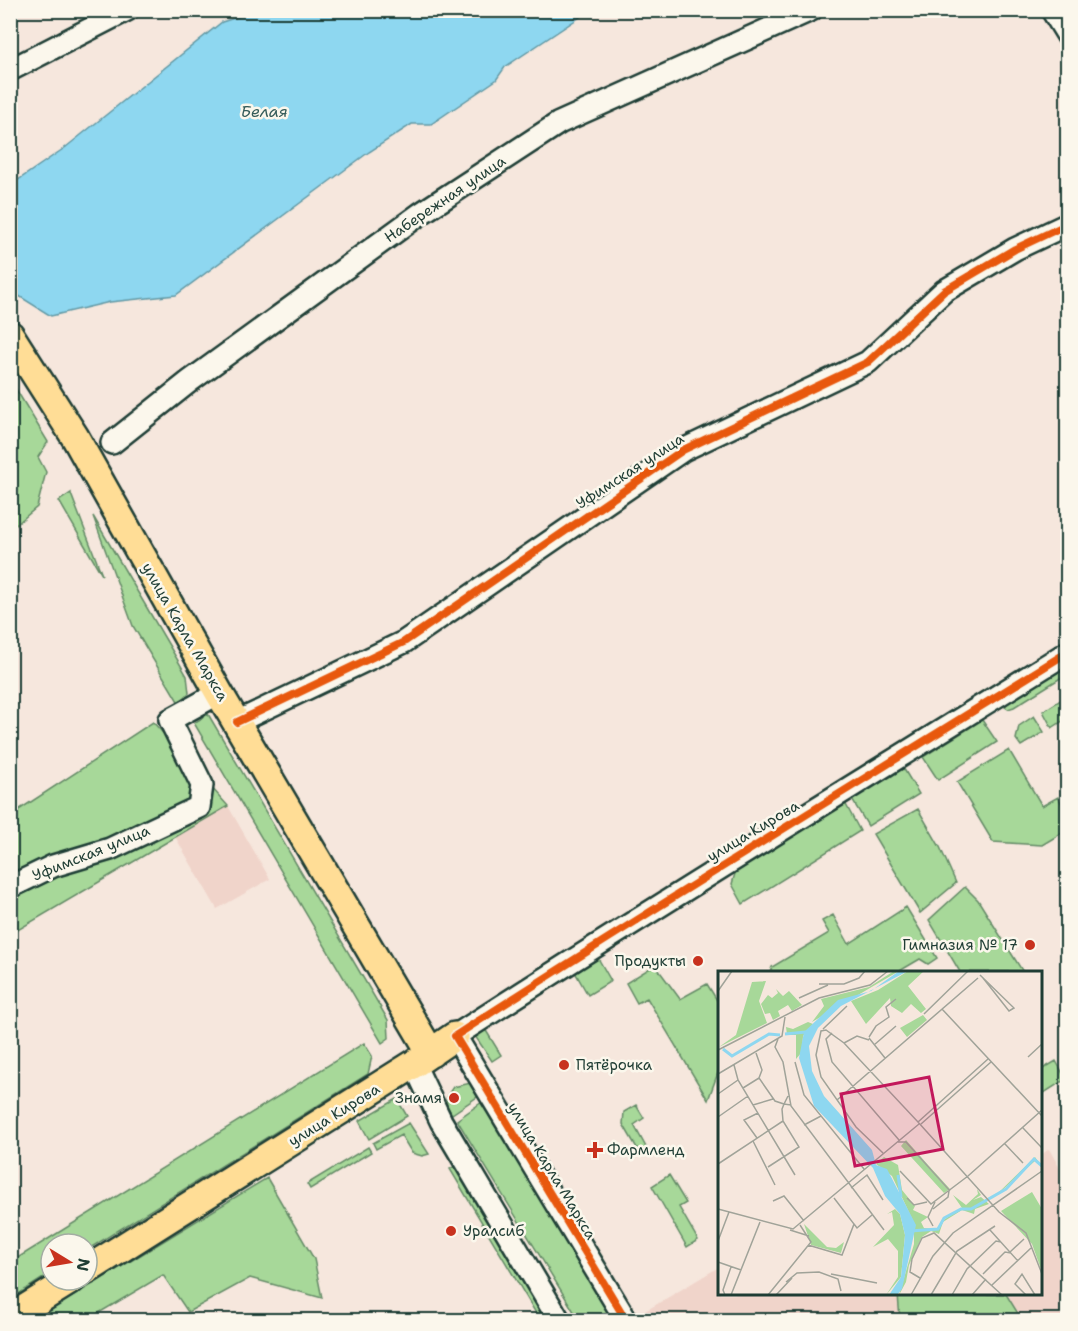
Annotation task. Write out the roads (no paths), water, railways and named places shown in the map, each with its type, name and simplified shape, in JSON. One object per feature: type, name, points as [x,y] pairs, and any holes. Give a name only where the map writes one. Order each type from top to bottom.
[{"type":"main road","name":"улица Карла Маркса","points":[[10,335],[75,437],[237,722],[423,1059]]},
{"type":"main road","name":"улица Кирова","points":[[99,1262],[423,1059],[455,1036]]},
{"type":"main road","points":[[10,1318],[52,1292]]},
{"type":"street","points":[[10,70],[127,10]]},
{"type":"street","name":"Набережная улица","points":[[112,443],[200,374],[420,214],[559,123],[811,10]]},
{"type":"street","points":[[1052,10],[1068,36]]},
{"type":"street","name":"Уфимская улица","points":[[237,722],[404,642],[683,450],[868,362],[944,291],[1015,249],[1068,224]]},
{"type":"street","name":"улица Кирова","points":[[455,1036],[716,869],[1068,652]]},
{"type":"street","name":"Уфимская улица","points":[[10,887],[53,866],[110,849],[199,807],[202,785],[170,720],[219,693]]},
{"type":"street","name":"улица Карла Маркса","points":[[455,1036],[626,1320]]},
{"type":"street","name":"улица Карла Маркса","points":[[423,1059],[441,1121],[559,1320]]},
{"type":"water","name":"Белая","points":[[256,11],[589,11],[505,67],[496,80],[431,124],[412,124],[369,152],[176,295],[110,302],[51,316],[11,291],[11,185],[66,147],[222,22]]},
{"type":"place","name":"Гимназия № 17","points":[[1030,945]]},
{"type":"place","name":"Продукты","points":[[698,961]]},
{"type":"place","name":"Пятёрочка","points":[[564,1065]]},
{"type":"place","name":"Знамя","points":[[454,1098]]},
{"type":"place","name":"Фармленд","points":[[595,1150]]},
{"type":"place","name":"Уралсиб","points":[[451,1231]]}]
